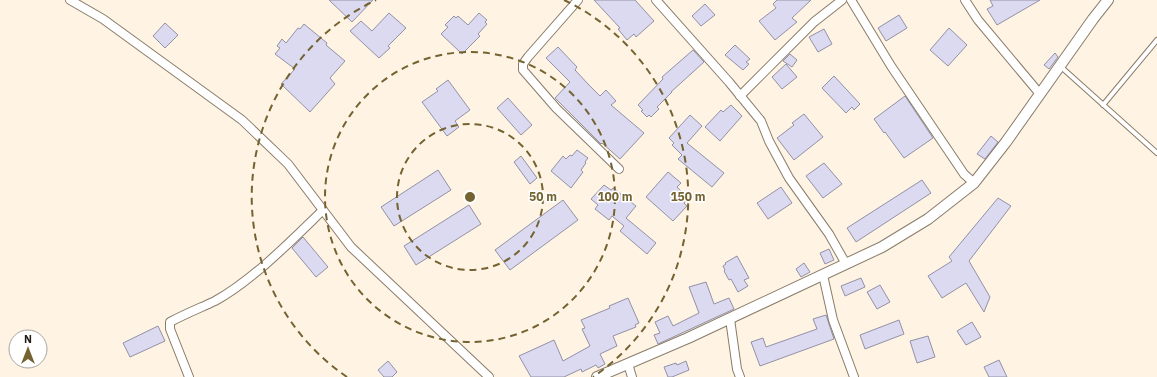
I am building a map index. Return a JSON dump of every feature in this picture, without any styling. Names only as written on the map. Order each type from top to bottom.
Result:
[{"type":"street","points":[[70,0],[103,19],[242,120],[288,164],[351,247],[489,377]]},
{"type":"street","points":[[578,0],[528,57],[523,64],[523,70],[556,108],[619,169]]},
{"type":"street","points":[[656,0],[761,121],[769,141],[789,178],[829,234],[846,264]]},
{"type":"street","points":[[740,96],[814,22],[842,0]]},
{"type":"street","points":[[851,0],[891,66],[964,174],[974,183]]},
{"type":"street","points":[[965,0],[978,20],[1040,94]]},
{"type":"street","points":[[597,377],[730,319],[882,247],[928,219],[974,183],[1006,142],[1108,0]]},
{"type":"street","points":[[189,377],[170,329],[170,322],[215,300],[238,286],[294,239],[323,210]]},
{"type":"street","points":[[823,275],[833,320],[854,377]]},
{"type":"street","points":[[730,319],[737,369],[740,377]]},
{"type":"street","points":[[628,364],[632,377]]},
{"type":"lane","points":[[1103,105],[1157,40]]},
{"type":"lane","points":[[1060,66],[1157,153]]},
{"type":"building","points":[[329,0],[373,0],[352,22]]},
{"type":"building","points":[[594,0],[635,0],[654,21],[636,37],[634,34],[627,40],[618,29],[620,28]]},
{"type":"building","points":[[777,0],[811,0],[792,18],[797,22],[775,40],[759,21],[776,8],[773,4]]},
{"type":"building","points":[[990,0],[1040,0],[997,25],[987,9],[993,6]]},
{"type":"building","points":[[705,4],[715,15],[701,26],[692,16]]},
{"type":"building","points":[[389,13],[406,28],[388,46],[390,48],[379,58],[350,31],[361,21],[372,31]]},
{"type":"building","points":[[479,13],[487,20],[485,22],[487,24],[478,34],[480,36],[462,54],[441,34],[448,27],[445,25],[454,16],[456,18],[458,16],[468,25]]},
{"type":"building","points":[[899,15],[907,28],[886,41],[878,28]]},
{"type":"building","points":[[165,23],[178,35],[165,48],[153,36]]},
{"type":"building","points":[[304,24],[327,43],[326,45],[345,61],[330,78],[335,84],[310,112],[281,84],[295,69],[275,54],[280,48],[277,46],[282,39],[286,43],[298,28],[300,29]]},
{"type":"building","points":[[949,28],[967,45],[948,66],[930,50]]},
{"type":"building","points":[[824,29],[832,44],[818,52],[809,37]]},
{"type":"building","points":[[735,45],[750,59],[746,62],[749,64],[743,70],[725,55]]},
{"type":"building","points":[[558,47],[577,67],[575,70],[600,96],[606,90],[616,101],[611,105],[644,133],[620,159],[602,143],[601,144],[555,98],[570,82],[546,58]]},
{"type":"building","points":[[693,50],[704,62],[671,92],[657,107],[659,109],[651,117],[649,115],[647,117],[638,105],[663,79],[662,77]]},
{"type":"building","points":[[1055,53],[1058,57],[1049,69],[1044,65]]},
{"type":"building","points":[[790,54],[797,60],[792,67],[783,61]]},
{"type":"building","points":[[786,64],[797,77],[782,89],[772,77]]},
{"type":"building","points":[[834,76],[860,104],[854,110],[852,107],[846,113],[822,88]]},
{"type":"building","points":[[448,80],[470,110],[455,121],[459,127],[447,136],[422,102],[438,91],[436,89]]},
{"type":"building","points":[[905,96],[933,138],[904,158],[874,119]]},
{"type":"building","points":[[508,98],[532,125],[521,135],[497,108]]},
{"type":"building","points":[[731,105],[742,116],[720,141],[705,127],[721,110],[723,112]]},
{"type":"building","points":[[804,114],[823,137],[794,160],[777,138],[794,125],[792,123]]},
{"type":"building","points":[[690,115],[702,126],[687,143],[724,173],[712,187],[678,159],[682,155],[672,145],[674,143],[669,138]]},
{"type":"building","points":[[991,136],[998,142],[985,159],[977,154]]},
{"type":"building","points":[[577,150],[588,158],[581,170],[583,172],[571,188],[551,171],[563,156],[566,159],[570,155],[572,156]]},
{"type":"building","points":[[521,156],[537,178],[530,184],[514,162]]},
{"type":"building","points":[[824,163],[842,184],[823,198],[806,176]]},
{"type":"building","points":[[438,170],[451,190],[394,226],[381,207]]},
{"type":"building","points":[[668,172],[681,183],[677,187],[688,198],[684,203],[687,206],[673,221],[646,197]]},
{"type":"building","points":[[922,180],[931,193],[856,242],[847,228]]},
{"type":"building","points":[[604,185],[611,190],[613,188],[636,206],[626,218],[656,243],[647,254],[620,231],[624,226],[612,216],[609,220],[595,209],[598,205],[591,199]]},
{"type":"building","points":[[781,187],[792,203],[768,219],[757,203]]},
{"type":"building","points":[[998,198],[1011,206],[969,261],[990,297],[984,312],[966,283],[942,298],[928,276],[952,261],[949,257]]},
{"type":"building","points":[[563,200],[578,220],[510,270],[495,250]]},
{"type":"building","points":[[469,205],[481,224],[416,265],[404,246]]},
{"type":"building","points":[[303,237],[328,267],[316,277],[292,248]]},
{"type":"building","points":[[829,249],[834,260],[825,264],[820,253]]},
{"type":"building","points":[[737,256],[749,278],[744,280],[748,286],[738,292],[731,279],[729,280],[723,266],[726,264],[725,263]]},
{"type":"building","points":[[804,263],[810,272],[801,277],[796,269]]},
{"type":"building","points":[[861,278],[865,287],[845,296],[841,286]]},
{"type":"building","points":[[706,282],[714,304],[729,298],[734,309],[658,344],[654,335],[660,333],[655,322],[668,316],[673,326],[699,313],[689,287]]},
{"type":"building","points":[[880,285],[890,302],[877,309],[867,292]]},
{"type":"building","points":[[628,298],[639,323],[635,325],[636,327],[613,336],[617,346],[600,354],[605,364],[598,368],[596,365],[582,372],[581,369],[564,377],[531,377],[519,356],[554,340],[563,361],[590,346],[582,329],[585,328],[581,320],[610,308],[609,306]]},
{"type":"building","points":[[826,315],[834,339],[760,366],[751,342],[763,338],[766,347],[817,329],[813,319]]},
{"type":"building","points":[[899,320],[904,334],[865,349],[860,335]]},
{"type":"building","points":[[972,322],[981,337],[966,345],[957,331]]},
{"type":"building","points":[[158,326],[165,341],[130,357],[123,343]]},
{"type":"building","points":[[928,336],[935,357],[917,363],[910,341]]},
{"type":"building","points":[[999,360],[1007,377],[989,377],[984,367]]},
{"type":"building","points":[[388,361],[397,372],[392,377],[384,377],[378,370]]},
{"type":"building","points":[[686,361],[689,370],[672,377],[668,377],[664,367],[676,363],[677,365]]}]
